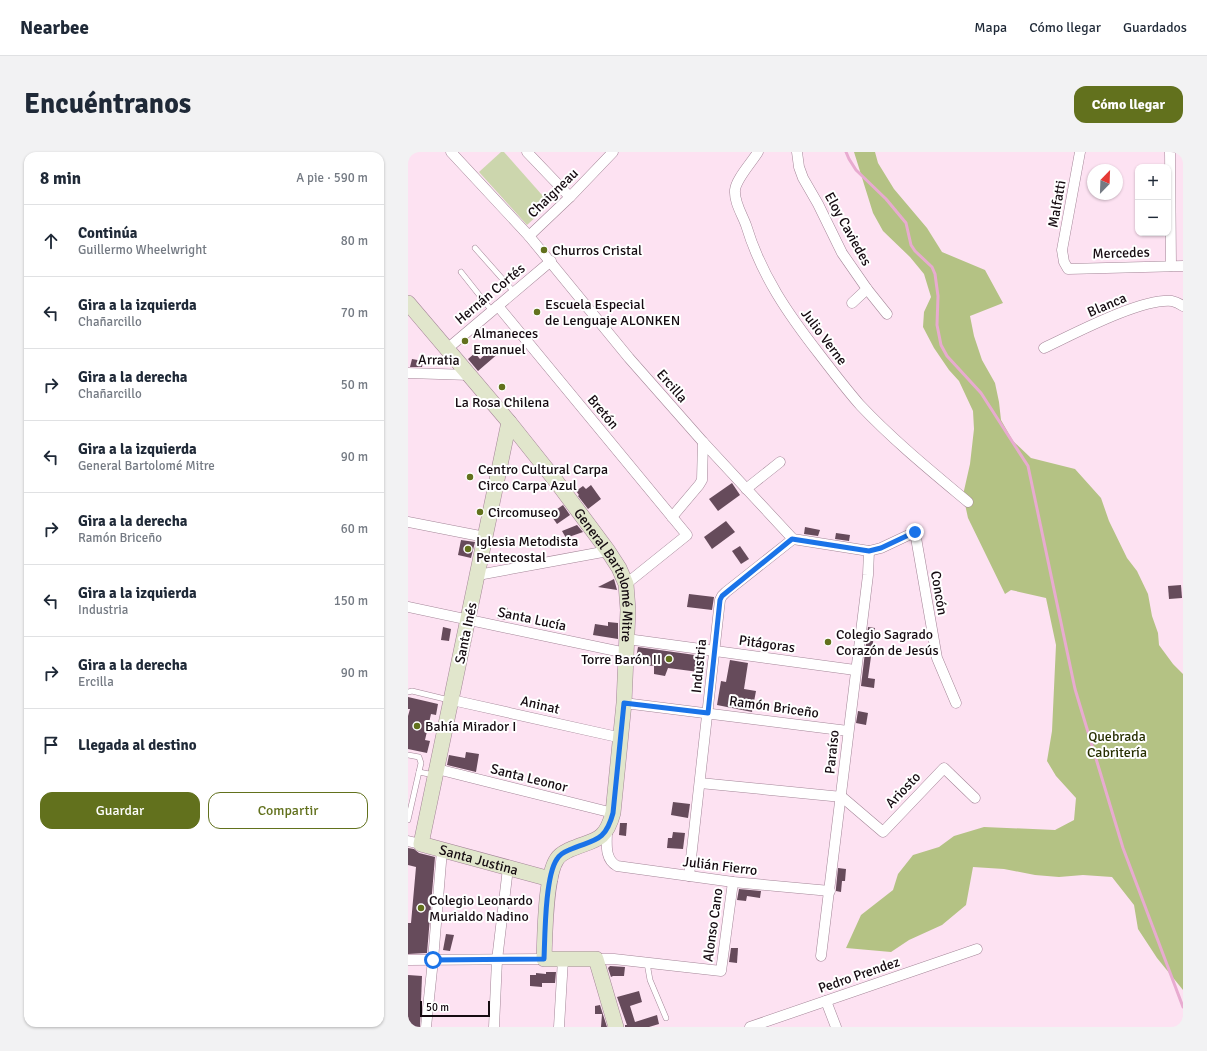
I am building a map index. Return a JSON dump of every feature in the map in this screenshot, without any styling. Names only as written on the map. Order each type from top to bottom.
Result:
[{"type":"street","name":"Ercilla","points":[[451,152],[529,236],[629,358],[703,442],[792,539]]},
{"type":"street","points":[[527,152],[570,196]]},
{"type":"street","name":"Chaigneau","points":[[529,236],[614,152]]},
{"type":"street","name":"Julio Verne","points":[[758,152],[736,184],[736,200],[751,242],[774,290],[797,326],[860,405],[912,454],[968,502]]},
{"type":"street","name":"Eloy Caviedes","points":[[797,152],[799,167],[804,182],[818,204],[842,253],[867,289],[887,314]]},
{"type":"street","name":"Malfatti","points":[[1064,262],[1062,250],[1080,152]]},
{"type":"street","points":[[1170,152],[1171,266]]},
{"type":"street","name":"Hernán Cortés","points":[[447,349],[551,261]]},
{"type":"street","name":"Mercedes","points":[[1064,262],[1068,269],[1183,266]]},
{"type":"street","points":[[852,303],[867,289]]},
{"type":"street","name":"Blanca","points":[[1044,348],[1132,308],[1171,301],[1183,306]]},
{"type":"street","name":"General Bartolomé Mitre","points":[[408,304],[470,375],[556,481],[608,551],[619,568],[626,584],[628,610],[622,738],[613,813],[608,830],[607,850],[609,860]]},
{"type":"street","name":"Bretón","points":[[495,309],[687,535],[626,584]]},
{"type":"street","name":"Arratia","points":[[408,373],[470,375]]},
{"type":"street","name":"Santa Inés","points":[[414,843],[437,772],[509,422]]},
{"type":"street","points":[[672,517],[702,480],[703,442]]},
{"type":"street","points":[[746,489],[780,462]]},
{"type":"street","points":[[408,522],[485,537]]},
{"type":"street","name":"Concón","points":[[869,551],[881,548],[915,532],[937,658],[956,703]]},
{"type":"street","points":[[792,539],[869,551]]},
{"type":"street","name":"Industria","points":[[689,876],[720,600],[722,596],[792,539]]},
{"type":"street","points":[[478,575],[608,551]]},
{"type":"street","name":"Paraíso","points":[[822,956],[842,797],[855,670],[868,575],[869,551]]},
{"type":"street","name":"Santa Lucía","points":[[408,607],[469,620],[627,646]]},
{"type":"street","name":"Pitágoras","points":[[627,646],[715,650],[855,670]]},
{"type":"street","name":"Aninat","points":[[452,700],[622,738]]},
{"type":"street","name":"Ramón Briceño","points":[[624,703],[848,731]]},
{"type":"street","name":"Ariosto","points":[[842,797],[882,832],[944,768],[975,798]]},
{"type":"street","name":"Santa Leonor","points":[[437,772],[613,813]]},
{"type":"street","points":[[700,783],[842,797]]},
{"type":"street","points":[[544,959],[550,879],[557,857],[564,852],[597,839],[608,830]]},
{"type":"street","name":"Santa Justina","points":[[414,843],[550,879]]},
{"type":"street","points":[[426,1027],[442,850]]},
{"type":"street","name":"Julián Fierro","points":[[609,860],[612,864],[617,866],[733,882],[830,891]]},
{"type":"street","points":[[494,1027],[497,960],[508,868]]},
{"type":"street","name":"Alonso Cano","points":[[647,963],[721,971],[733,882]]},
{"type":"street","name":"Pedro Prendez","points":[[750,1027],[977,949]]},
{"type":"street","points":[[559,1027],[563,959]]},
{"type":"street","points":[[596,959],[616,1027]]},
{"type":"street","points":[[408,960],[614,959],[647,963]]},
{"type":"street","points":[[826,1001],[836,1027]]},
{"type":"lane","points":[[475,248],[514,292]]},
{"type":"lane","points":[[461,272],[495,309]]},
{"type":"lane","points":[[408,692],[412,691],[452,700]]},
{"type":"lane","points":[[408,755],[419,757],[421,760],[420,772],[408,820]]},
{"type":"lane","points":[[420,772],[437,772]]},
{"type":"lane","points":[[647,963],[653,988],[666,1018]]},
{"type":"green space","points":[[501,152],[504,152],[550,204],[527,225],[479,172]]},
{"type":"green space","name":"Quebrada Cabritería","points":[[854,152],[875,152],[878,163],[894,189],[927,228],[942,252],[985,270],[1003,303],[970,316],[974,336],[982,360],[995,383],[1001,420],[1013,441],[1031,458],[1075,469],[1101,498],[1109,521],[1127,558],[1137,571],[1148,594],[1152,616],[1158,633],[1159,645],[1173,664],[1183,674],[1183,990],[1157,958],[1138,929],[1134,905],[1112,877],[1083,875],[1059,877],[1035,875],[1004,869],[973,867],[966,905],[942,925],[909,940],[891,952],[846,948],[861,915],[893,890],[898,874],[913,855],[939,847],[954,836],[984,827],[1055,830],[1074,820],[1076,798],[1056,776],[1047,761],[1052,731],[1056,645],[1046,598],[1011,590],[1005,594],[968,518],[963,495],[970,464],[974,429],[973,411],[959,381],[949,370],[934,348],[923,327],[924,312],[931,297],[924,274],[910,257],[883,231],[873,213]]},
{"type":"building","points":[[495,346],[500,352],[478,371],[468,359],[475,353],[480,359]]},
{"type":"building","points":[[412,359],[423,361],[422,367],[410,367]]},
{"type":"building","points":[[732,483],[740,495],[718,511],[709,499]]},
{"type":"building","points":[[591,485],[601,499],[588,509],[576,491],[583,486],[586,489]]},
{"type":"building","points":[[563,505],[570,515],[557,524],[550,514]]},
{"type":"building","points":[[726,521],[735,532],[712,549],[704,537]]},
{"type":"building","points":[[577,525],[583,532],[566,538],[562,531]]},
{"type":"building","points":[[805,527],[820,530],[818,536],[804,534]]},
{"type":"building","points":[[836,533],[850,535],[849,541],[835,539]]},
{"type":"building","name":"Iglesia Metodista Pentecostal","points":[[461,540],[475,542],[471,558],[458,555]]},
{"type":"building","points":[[740,546],[749,559],[741,564],[732,551]]},
{"type":"building","points":[[614,579],[617,590],[598,587]]},
{"type":"building","points":[[1181,585],[1182,598],[1169,599],[1168,586]]},
{"type":"building","points":[[689,594],[714,597],[712,610],[687,607]]},
{"type":"building","points":[[499,607],[508,608],[506,620],[497,618]]},
{"type":"building","points":[[608,622],[618,623],[618,639],[593,635],[595,624],[608,626]]},
{"type":"building","points":[[443,627],[451,629],[449,641],[441,640]]},
{"type":"building","points":[[868,627],[875,628],[868,678],[875,679],[874,688],[861,686]]},
{"type":"building","name":"Torre Barón II","points":[[638,647],[702,656],[699,672],[668,668],[665,676],[654,674],[654,666],[635,664]]},
{"type":"building","points":[[730,660],[748,663],[744,689],[756,691],[752,712],[717,705],[721,681],[726,682]]},
{"type":"building","name":"Bahía Mirador I","points":[[408,697],[438,704],[436,715],[431,714],[425,740],[430,741],[427,753],[408,749],[408,716],[410,709],[408,709]]},
{"type":"building","points":[[858,711],[868,713],[866,725],[856,723]]},
{"type":"building","points":[[466,752],[479,754],[476,772],[447,765],[449,755],[465,758]]},
{"type":"building","points":[[673,802],[690,804],[688,818],[671,815]]},
{"type":"building","points":[[620,823],[627,823],[626,836],[619,835]]},
{"type":"building","points":[[673,832],[685,833],[683,849],[667,848],[668,838],[672,838]]},
{"type":"building","name":"Colegio Leonardo Murialdo Nadino","points":[[408,848],[414,849],[419,853],[435,857],[427,953],[408,954],[408,923],[411,923],[416,867],[408,865]]},
{"type":"building","points":[[838,868],[846,869],[845,881],[842,881],[841,892],[836,891]]},
{"type":"building","points":[[739,889],[761,891],[760,898],[747,896],[746,901],[737,900]]},
{"type":"building","points":[[446,934],[454,935],[450,951],[443,950]]},
{"type":"building","points":[[731,948],[738,948],[737,963],[729,962]]},
{"type":"building","points":[[610,966],[625,967],[624,976],[611,977],[608,968]]},
{"type":"building","points":[[546,972],[556,972],[555,983],[542,983],[542,987],[530,986],[530,975],[536,975],[536,973],[546,974]]},
{"type":"building","points":[[408,975],[422,976],[420,1027],[408,1027]]},
{"type":"building","points":[[639,991],[642,1002],[630,1006],[635,1022],[657,1015],[659,1024],[649,1027],[625,1027],[625,1025],[627,1025],[617,997]]},
{"type":"building","points":[[600,1005],[607,1027],[601,1027],[602,1014],[595,1014],[595,1006]]},
{"type":"waterway","name":"Quebrada Cabritería","points":[[846,152],[856,170],[886,199],[906,223],[911,245],[915,251],[932,267],[935,274],[938,296],[937,325],[941,345],[947,356],[981,393],[1028,466],[1075,689],[1123,848],[1183,1007]]},
{"type":"place","name":"Churros Cristal","points":[[544,250]]},
{"type":"place","name":"Escuela Especial de Lenguaje ALONKEN","points":[[537,312]]},
{"type":"place","name":"Almaneces Emanuel","points":[[465,341]]},
{"type":"place","name":"La Rosa Chilena","points":[[502,387]]},
{"type":"place","name":"Centro Cultural Carpa Circo Carpa Azul","points":[[470,477]]},
{"type":"place","name":"Circomuseo","points":[[480,512]]},
{"type":"place","name":"Iglesia Metodista Pentecostal","points":[[468,549]]},
{"type":"place","name":"Colegio Sagrado Corazón de Jesús","points":[[828,642]]},
{"type":"place","name":"Torre Barón II","points":[[669,659]]},
{"type":"place","name":"Bahía Mirador I","points":[[417,726]]},
{"type":"place","name":"Colegio Leonardo Murialdo Nadino","points":[[421,908]]},
{"type":"route","points":[[433,960],[544,959],[550,879],[557,857],[572,848],[602,836],[608,830],[611,822],[622,738],[624,703],[708,713],[720,600],[722,596],[792,539],[869,551],[881,548],[915,532]]}]
